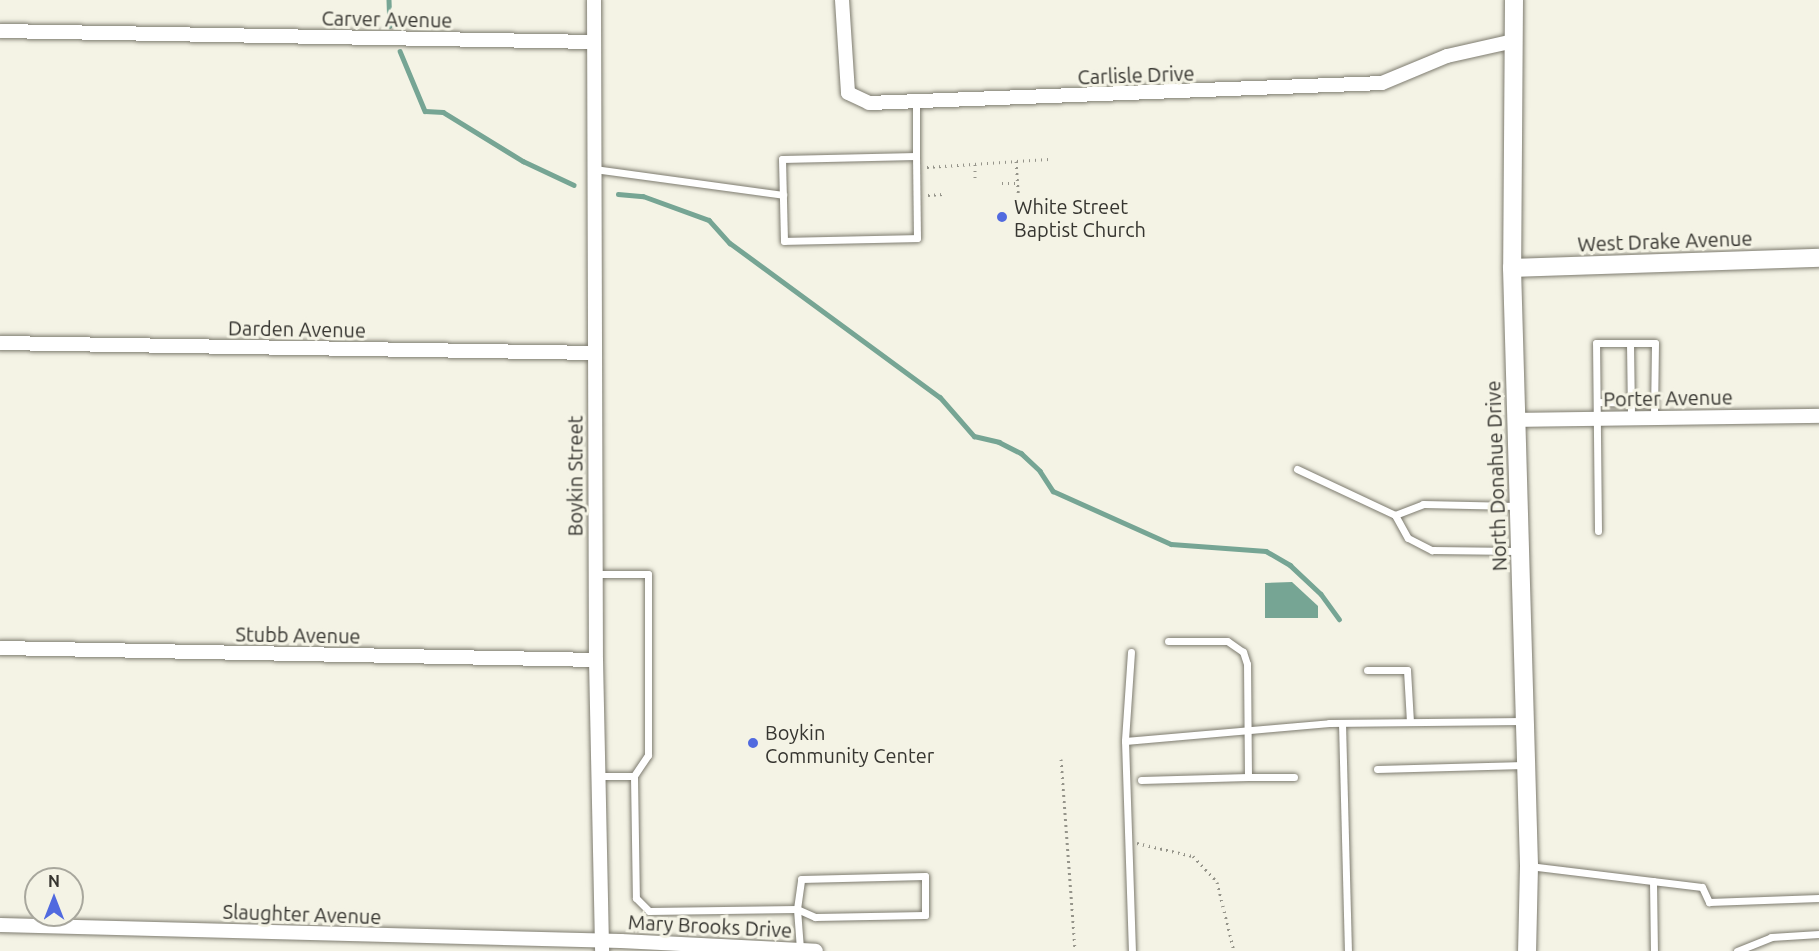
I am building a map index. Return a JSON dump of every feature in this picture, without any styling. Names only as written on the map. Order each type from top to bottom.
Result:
[{"type":"street","name":"Boykin Street","points":[[594,0],[595,574],[602,946]]},
{"type":"street","name":"Carlisle Drive","points":[[842,0],[848,93],[869,103],[1382,83],[1447,56],[1514,41]]},
{"type":"street","name":"North Donahue Drive","points":[[1514,0],[1512,268],[1527,765],[1529,866],[1527,951]]},
{"type":"street","name":"Carver Avenue","points":[[0,31],[594,42]]},
{"type":"street","name":"West Drake Avenue","points":[[1512,268],[1819,258]]},
{"type":"street","name":"Darden Avenue","points":[[0,343],[594,353]]},
{"type":"street","name":"Porter Avenue","points":[[1516,420],[1819,416]]},
{"type":"street","name":"Stubb Avenue","points":[[0,648],[596,660]]},
{"type":"street","name":"Slaughter Avenue","points":[[0,925],[602,946]]},
{"type":"street","name":"Mary Brooks Drive","points":[[602,946],[816,951]]},
{"type":"lane","points":[[916,102],[917,238],[784,241],[782,159],[916,156]]},
{"type":"lane","points":[[594,170],[783,195]]},
{"type":"lane","points":[[1598,531],[1596,343],[1655,342],[1654,418]]},
{"type":"lane","points":[[1630,343],[1631,418]]},
{"type":"lane","points":[[1597,402],[1654,403]]},
{"type":"lane","points":[[1297,469],[1395,515],[1408,538],[1432,550],[1521,551]]},
{"type":"lane","points":[[1395,515],[1423,504],[1519,506]]},
{"type":"lane","points":[[595,574],[648,574],[648,755],[634,776],[636,898],[648,911],[797,909],[815,917],[925,915],[925,876],[801,879],[797,909],[800,949]]},
{"type":"lane","points":[[1168,641],[1227,641],[1243,652],[1247,664],[1248,777]]},
{"type":"lane","points":[[1131,652],[1125,741],[1126,844],[1132,951]]},
{"type":"lane","points":[[1367,670],[1407,670],[1410,722]]},
{"type":"lane","points":[[1125,741],[1342,723],[1526,721]]},
{"type":"lane","points":[[1342,723],[1348,951]]},
{"type":"lane","points":[[1377,769],[1527,765]]},
{"type":"lane","points":[[598,776],[634,776]]},
{"type":"lane","points":[[1141,780],[1294,777]]},
{"type":"lane","points":[[1529,866],[1702,887],[1709,902],[1819,898]]},
{"type":"lane","points":[[1653,881],[1654,951]]},
{"type":"lane","points":[[1737,951],[1771,937],[1819,934]]},
{"type":"path","points":[[927,176],[927,167],[1049,159]]},
{"type":"path","points":[[1017,161],[1018,193]]},
{"type":"path","points":[[975,164],[975,180]]},
{"type":"path","points":[[1002,183],[1017,183]]},
{"type":"path","points":[[927,185],[928,204]]},
{"type":"path","points":[[928,195],[943,194]]},
{"type":"path","points":[[1061,759],[1075,951]]},
{"type":"path","points":[[1126,844],[1147,843],[1193,855],[1217,882],[1234,951]]},
{"type":"shaded area","points":[[1292,582],[1318,606],[1318,618],[1265,618],[1265,583]]},
{"type":"waterway","points":[[389,0],[390,26]]},
{"type":"waterway","points":[[400,51],[425,111],[443,112],[523,161],[574,185]]},
{"type":"waterway","points":[[618,194],[643,196],[709,220],[730,243],[940,397],[974,436],[999,442],[1021,453],[1040,471],[1053,491],[1171,544],[1266,551],[1290,565],[1321,594],[1339,619]]},
{"type":"place","name":"White Street Baptist Church","points":[[1002,217]]},
{"type":"place","name":"Boykin Community Center","points":[[753,743]]}]
